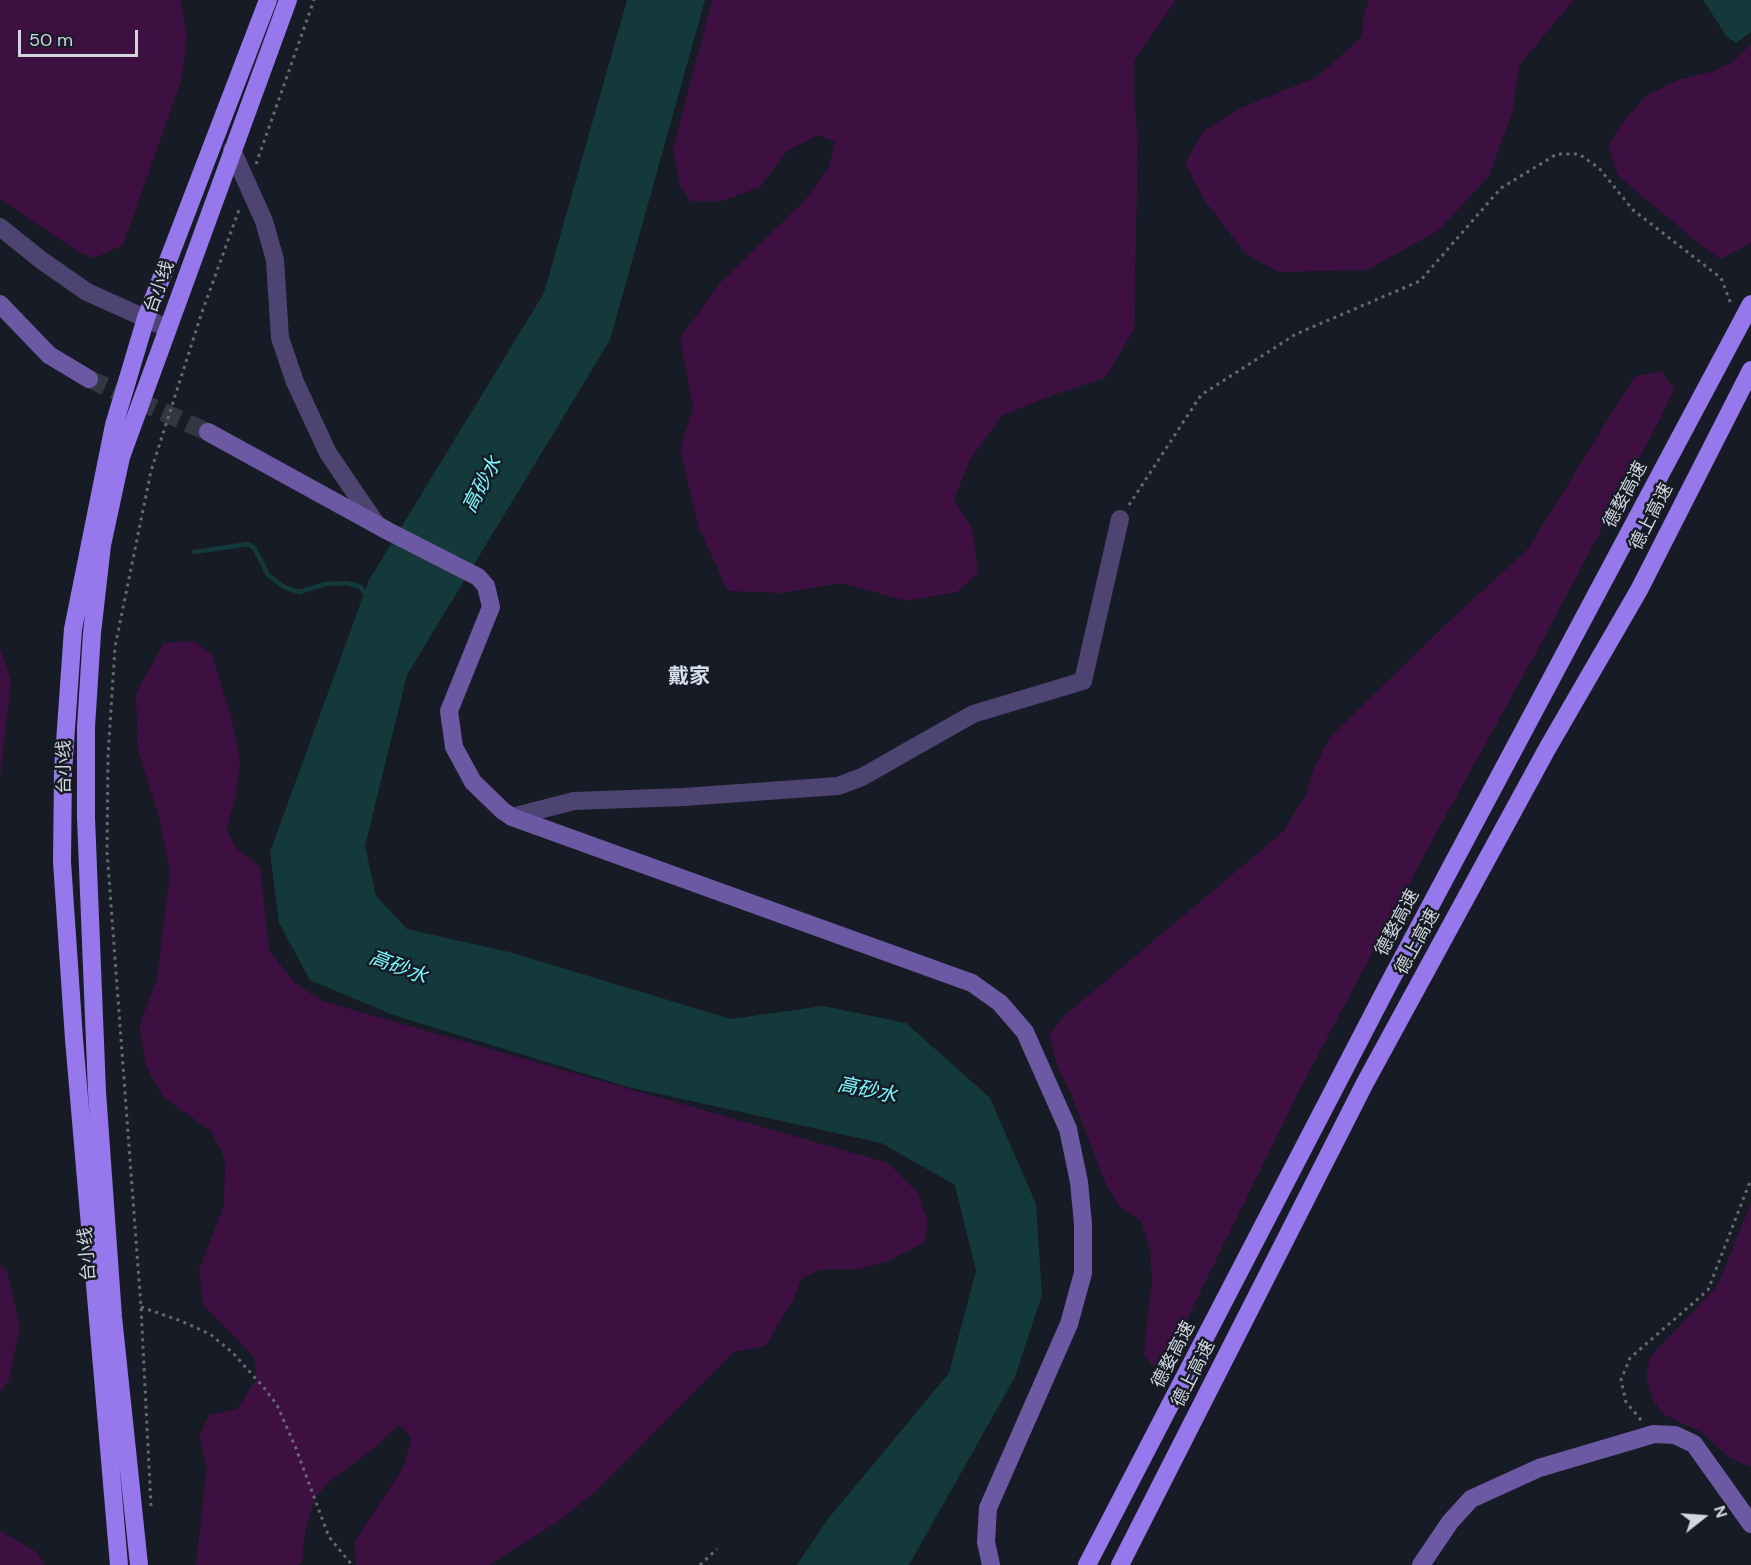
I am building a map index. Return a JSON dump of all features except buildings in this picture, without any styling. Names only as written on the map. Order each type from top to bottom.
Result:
[{"type":"highway","name":"台小线","points":[[119,1565],[74,1039],[62,862],[63,782],[73,629],[114,425],[146,318],[268,0]]},
{"type":"highway","name":"台小线","points":[[139,1565],[113,1317],[97,1092],[86,818],[86,726],[92,633],[102,545],[121,457],[288,0]]},
{"type":"highway","name":"德婺高速","points":[[1087,1565],[1386,989],[1751,304]]},
{"type":"highway","name":"德上高速","points":[[1120,1565],[1365,1083],[1547,749],[1639,590],[1751,370]]},
{"type":"street","points":[[232,150],[264,220],[275,260],[280,338],[295,382],[328,453],[383,528]]},
{"type":"street","points":[[0,226],[41,260],[87,292],[167,328]]},
{"type":"street","points":[[0,304],[49,355],[89,379]]},
{"type":"street","points":[[208,432],[478,577],[486,586],[491,607],[449,711],[454,747],[473,782],[512,817],[972,983],[1000,1003],[1025,1032],[1068,1129],[1079,1182],[1083,1224],[1083,1274],[1069,1324],[988,1508],[987,1542],[991,1565]]},
{"type":"street","points":[[512,817],[574,801],[684,797],[838,786],[862,777],[973,714],[1083,681],[1120,519]]},
{"type":"street","points":[[1421,1565],[1450,1522],[1471,1499],[1539,1468],[1654,1434],[1675,1435],[1694,1444],[1751,1524]]},
{"type":"path","points":[[151,1506],[141,1306],[107,851],[108,756],[115,647],[151,471],[201,315],[314,0]]},
{"type":"path","points":[[1120,519],[1201,395],[1296,334],[1420,281],[1501,188],[1557,154],[1579,154],[1599,168],[1633,210],[1721,278],[1731,304]]},
{"type":"path","points":[[1654,1434],[1626,1402],[1621,1380],[1630,1358],[1708,1290],[1751,1179]]},
{"type":"path","points":[[141,1306],[210,1334],[233,1353],[265,1389],[277,1406],[295,1446],[329,1537],[352,1565]]},
{"type":"path","points":[[700,1565],[717,1549]]},
{"type":"shaded area","points":[[0,0],[180,0],[187,33],[182,78],[123,245],[94,258],[77,251],[0,199]]},
{"type":"shaded area","points":[[712,0],[1176,0],[1134,61],[1138,141],[1134,330],[1105,378],[1053,395],[1001,416],[970,460],[954,499],[973,531],[978,573],[957,592],[906,601],[842,583],[781,593],[728,591],[699,528],[680,450],[693,407],[680,338],[720,283],[806,199],[829,166],[835,142],[819,135],[787,151],[760,187],[723,201],[691,201],[680,185],[673,149]]},
{"type":"shaded area","points":[[1369,0],[1574,0],[1520,64],[1512,113],[1489,176],[1439,230],[1367,270],[1278,272],[1245,253],[1205,201],[1185,163],[1204,131],[1243,107],[1317,77],[1362,37],[1364,13]]},
{"type":"shaded area","points":[[1751,44],[1751,243],[1721,259],[1618,176],[1608,146],[1622,123],[1646,96],[1678,80],[1714,71],[1733,62]]},
{"type":"shaded area","points":[[1661,371],[1674,389],[1659,421],[1299,1091],[1164,1366],[1152,1365],[1144,1353],[1152,1280],[1150,1248],[1141,1221],[1118,1205],[1105,1182],[1071,1094],[1058,1068],[1049,1036],[1064,1016],[1283,832],[1307,793],[1312,773],[1330,737],[1442,628],[1528,549],[1634,377]]},
{"type":"shaded area","points":[[194,641],[212,655],[231,717],[240,760],[235,801],[226,829],[237,849],[260,867],[269,950],[295,983],[322,1001],[888,1163],[917,1192],[928,1222],[924,1243],[888,1261],[859,1269],[821,1269],[802,1278],[792,1302],[765,1346],[734,1352],[595,1492],[556,1523],[489,1565],[356,1565],[355,1541],[403,1468],[412,1438],[399,1424],[377,1446],[331,1480],[316,1496],[306,1526],[302,1561],[298,1565],[196,1565],[207,1467],[199,1437],[209,1415],[237,1409],[257,1378],[254,1357],[203,1305],[199,1270],[224,1205],[225,1159],[211,1131],[163,1097],[146,1066],[139,1026],[157,979],[170,872],[159,817],[138,750],[136,693],[164,643]]},
{"type":"shaded area","points":[[0,648],[11,680],[0,780]]},
{"type":"shaded area","points":[[1751,1203],[1751,1467],[1728,1457],[1703,1433],[1663,1414],[1653,1400],[1646,1377],[1650,1357],[1718,1285]]},
{"type":"shaded area","points":[[0,1265],[7,1271],[20,1326],[9,1380],[0,1392]]},
{"type":"shaded area","points":[[0,1531],[35,1551],[45,1565],[0,1565]]},
{"type":"water","name":"高砂水","points":[[627,0],[705,0],[610,340],[407,675],[365,846],[376,896],[407,929],[509,952],[731,1019],[823,1006],[906,1023],[990,1098],[1036,1204],[1042,1295],[1015,1377],[909,1565],[797,1565],[828,1519],[949,1373],[976,1271],[955,1185],[881,1143],[628,1087],[393,1015],[310,980],[279,923],[270,852],[369,580],[544,293]]},
{"type":"water","points":[[1703,0],[1751,0],[1751,32],[1736,43],[1727,37]]},
{"type":"waterway","points":[[194,552],[249,544],[255,549],[268,575],[284,587],[299,592],[326,584],[346,583],[359,586],[367,595]]},
{"type":"tunnel","points":[[89,379],[208,432]]},
{"type":"district","name":"戴家","points":[[689,677]]}]
